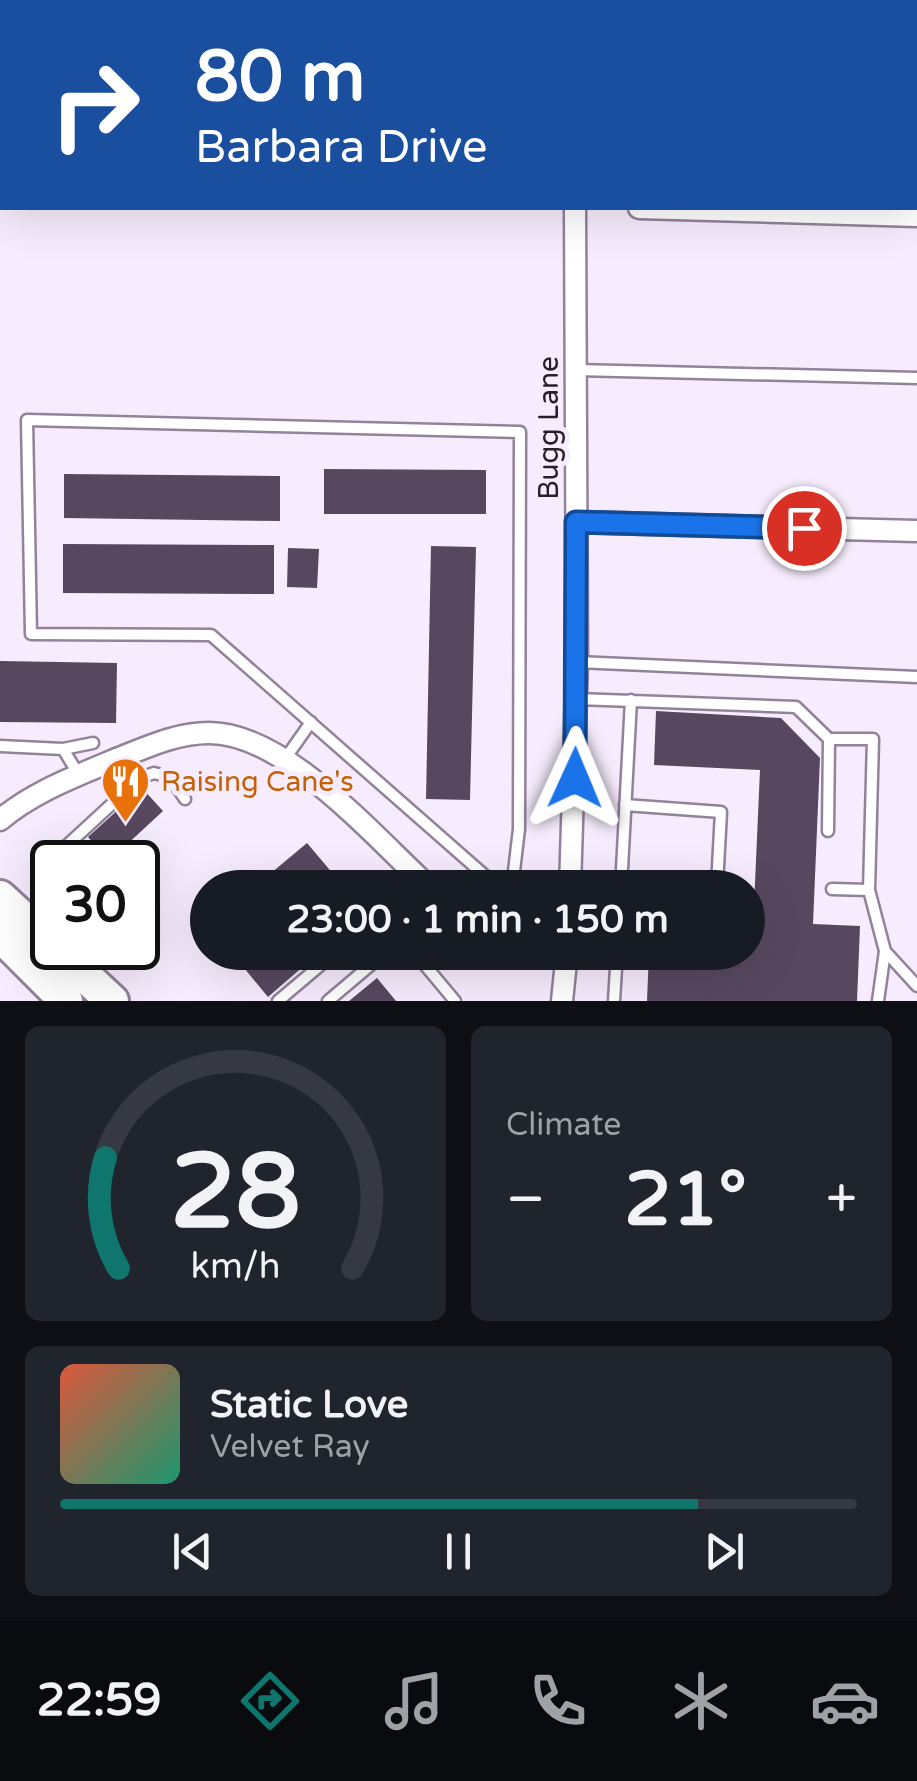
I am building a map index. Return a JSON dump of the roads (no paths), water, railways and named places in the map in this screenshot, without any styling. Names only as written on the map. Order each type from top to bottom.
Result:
[{"type":"main road","points":[[0,897],[30,924]]},
{"type":"main road","points":[[0,935],[66,1001]]},
{"type":"main road","points":[[79,970],[112,1001]]},
{"type":"street","name":"Bugg Lane","points":[[571,870],[577,698],[575,210]]},
{"type":"street","points":[[708,210],[917,216]]},
{"type":"street","points":[[576,522],[917,530]]},
{"type":"street","points":[[0,820],[44,791],[167,739],[208,733],[235,736],[285,759],[410,870]]},
{"type":"street","points":[[562,1001],[565,970]]},
{"type":"lane","points":[[576,370],[917,378]]},
{"type":"lane","points":[[478,870],[211,635],[31,634],[27,420],[520,432],[519,829],[514,870]]},
{"type":"lane","points":[[577,662],[917,677]]},
{"type":"lane","points":[[577,698],[796,707],[830,739],[873,739],[869,890],[884,950],[878,1001]]},
{"type":"lane","points":[[622,870],[631,700]]},
{"type":"lane","points":[[285,759],[311,722]]},
{"type":"lane","points":[[828,831],[830,739]]},
{"type":"lane","points":[[0,746],[63,748],[93,743]]},
{"type":"lane","points":[[63,748],[79,775]]},
{"type":"lane","points":[[74,840],[140,778],[154,773],[170,778],[184,799]]},
{"type":"lane","points":[[625,806],[721,812],[718,870]]},
{"type":"lane","points":[[832,889],[869,890]]},
{"type":"lane","points":[[884,950],[917,986]]},
{"type":"lane","points":[[278,1001],[315,970]]},
{"type":"lane","points":[[328,1001],[365,970]]},
{"type":"lane","points":[[433,970],[455,1001]]},
{"type":"lane","points":[[614,1001],[616,970]]},
{"type":"place","name":"Raising Cane's","points":[[126,824]]}]
